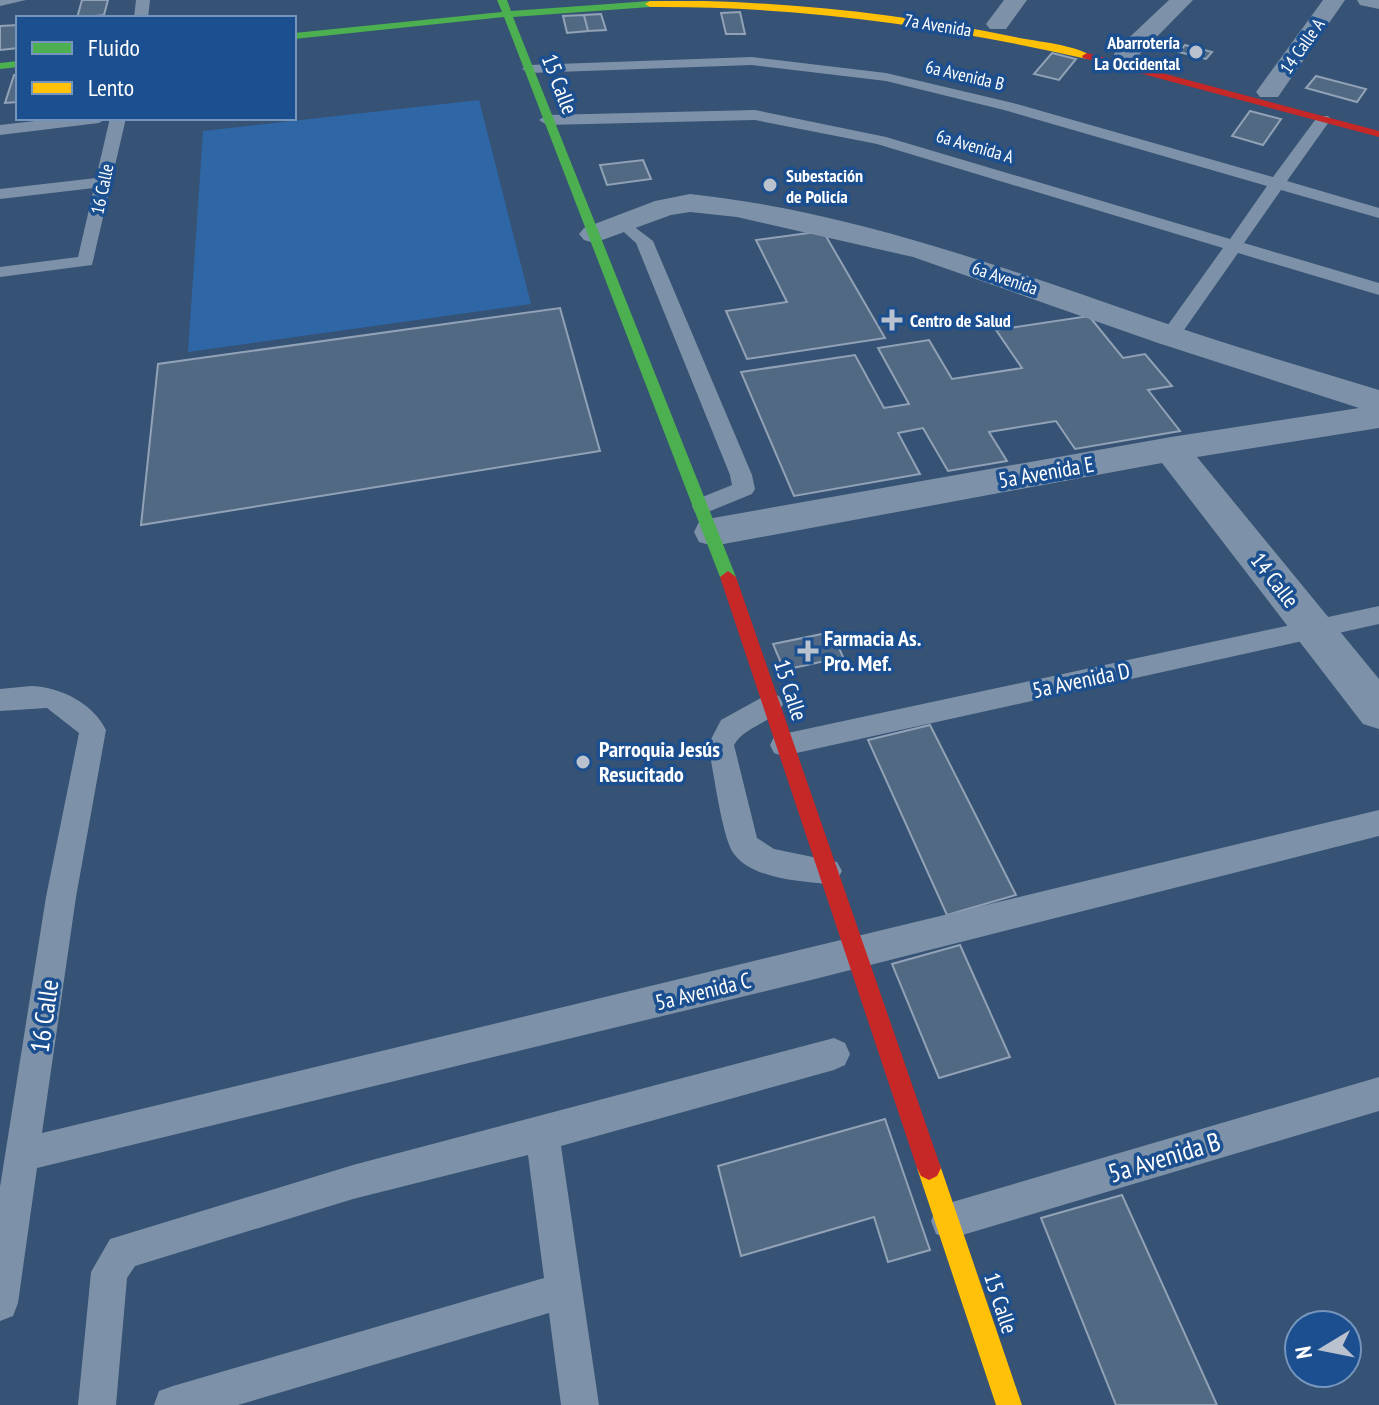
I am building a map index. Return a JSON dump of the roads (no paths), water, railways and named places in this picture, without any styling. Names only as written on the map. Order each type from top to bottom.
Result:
[{"type":"street","name":"7a Avenida","points":[[296,36],[549,0]]},
{"type":"street","name":"7a Avenida","points":[[842,0],[906,7],[998,24],[1126,54],[1379,121]]},
{"type":"street","points":[[998,24],[1016,0]]},
{"type":"street","points":[[1126,54],[1182,0]]},
{"type":"street","name":"14 Calle A","points":[[1269,92],[1334,0]]},
{"type":"street","points":[[1368,0],[1379,2]]},
{"type":"street","name":"7a Avenida","points":[[296,25],[505,6],[746,3],[836,10],[990,34],[1379,134]]},
{"type":"street","name":"15 Calle","points":[[505,6],[547,120],[609,229],[783,745],[949,1221],[1009,1405]]},
{"type":"street","name":"6a Avenida","points":[[609,229],[643,213],[690,203],[737,208],[922,250],[1170,336],[1379,402]]},
{"type":"street","name":"5a Avenida E","points":[[708,519],[1379,416]]},
{"type":"street","name":"14 Calle","points":[[1171,449],[1379,711]]},
{"type":"lane","points":[[0,2],[19,0]]},
{"type":"lane","name":"6a Avenida B","points":[[529,69],[752,61],[886,77],[1008,106],[1379,213]]},
{"type":"lane","name":"6a Avenida A","points":[[547,120],[755,115],[880,140],[1379,289]]},
{"type":"lane","points":[[1170,336],[1323,119]]},
{"type":"lane","points":[[0,130],[82,120]]},
{"type":"lane","name":"16 Calle","points":[[0,272],[86,261],[118,120]]},
{"type":"lane","points":[[0,194],[104,182]]},
{"type":"lane","points":[[609,229],[644,241],[741,475],[744,489],[708,519]]},
{"type":"lane","name":"5a Avenida D","points":[[783,745],[1379,615]]},
{"type":"lane","name":"16 Calle","points":[[0,700],[40,695],[65,702],[93,730],[61,897],[25,1154],[0,1303]]},
{"type":"lane","points":[[770,704],[730,728],[721,745],[744,845],[756,857],[770,862],[827,871]]},
{"type":"lane","name":"5a Avenida C","points":[[25,1154],[856,954],[1379,823]]},
{"type":"lane","points":[[97,1405],[109,1272],[123,1252],[353,1182],[834,1054]]},
{"type":"lane","name":"5a Avenida B","points":[[949,1221],[1379,1094]]},
{"type":"lane","points":[[542,1134],[580,1405]]},
{"type":"lane","points":[[173,1405],[564,1290]]},
{"type":"place","name":"Abarrotería La Occidental","points":[[1196,52]]},
{"type":"place","name":"Subestación de Policía","points":[[770,185]]},
{"type":"place","name":"Centro de Salud","points":[[892,320]]},
{"type":"place","name":"Farmacia As. Pro. Mef.","points":[[808,651]]},
{"type":"place","name":"Parroquia Jesús Resucitado","points":[[583,762]]}]
